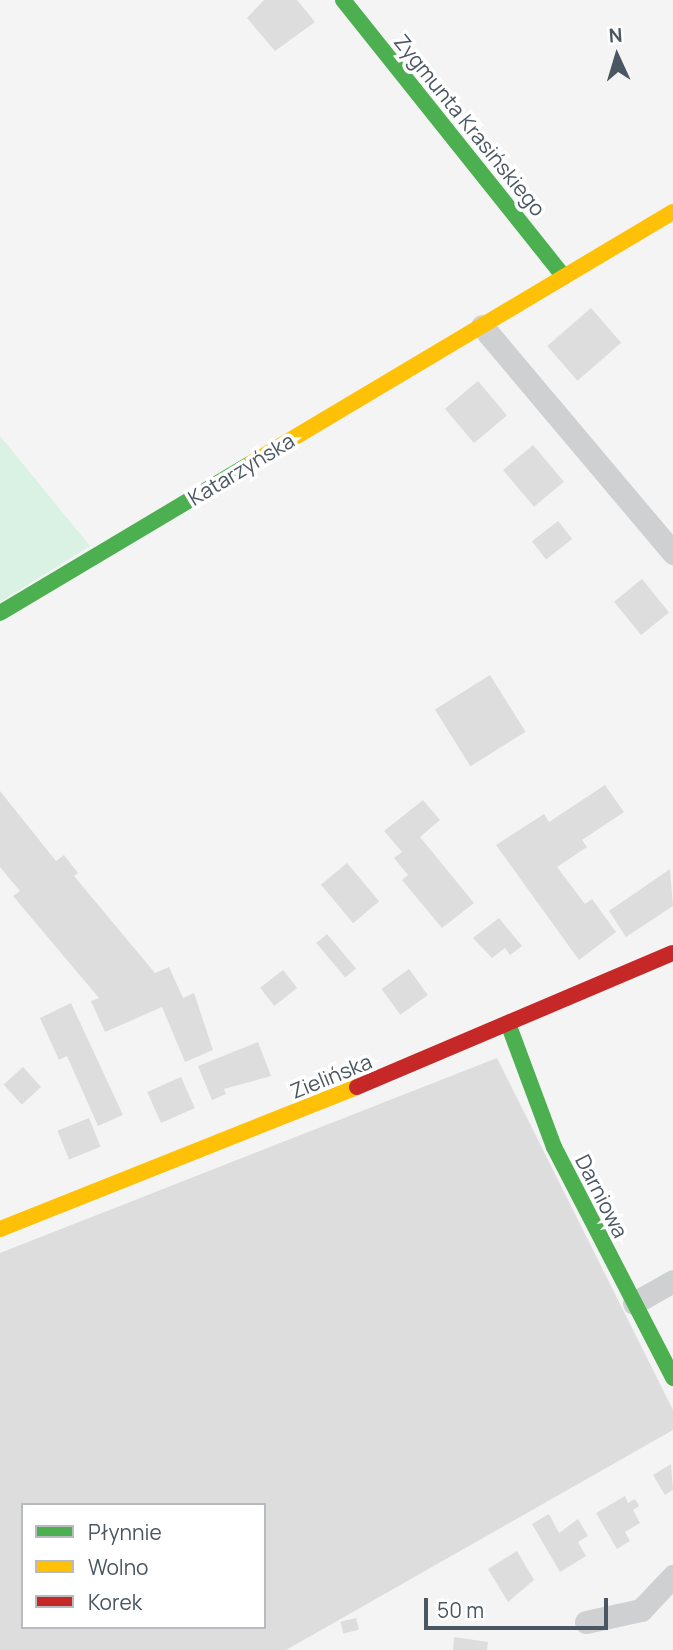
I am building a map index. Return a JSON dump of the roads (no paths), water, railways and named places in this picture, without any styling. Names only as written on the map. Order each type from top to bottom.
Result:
[{"type":"street","name":"Zygmunta Krasińskiego","points":[[343,0],[564,277]]},
{"type":"street","name":"Katarzyńska","points":[[0,614],[673,212]]},
{"type":"street","points":[[482,326],[673,553]]},
{"type":"street","name":"Zielińska","points":[[0,1228],[509,1026],[673,953]]},
{"type":"street","name":"Darniowa","points":[[509,1026],[554,1147],[673,1378]]},
{"type":"street","points":[[634,1303],[673,1282]]},
{"type":"street","points":[[586,1622],[640,1610],[673,1576]]}]
